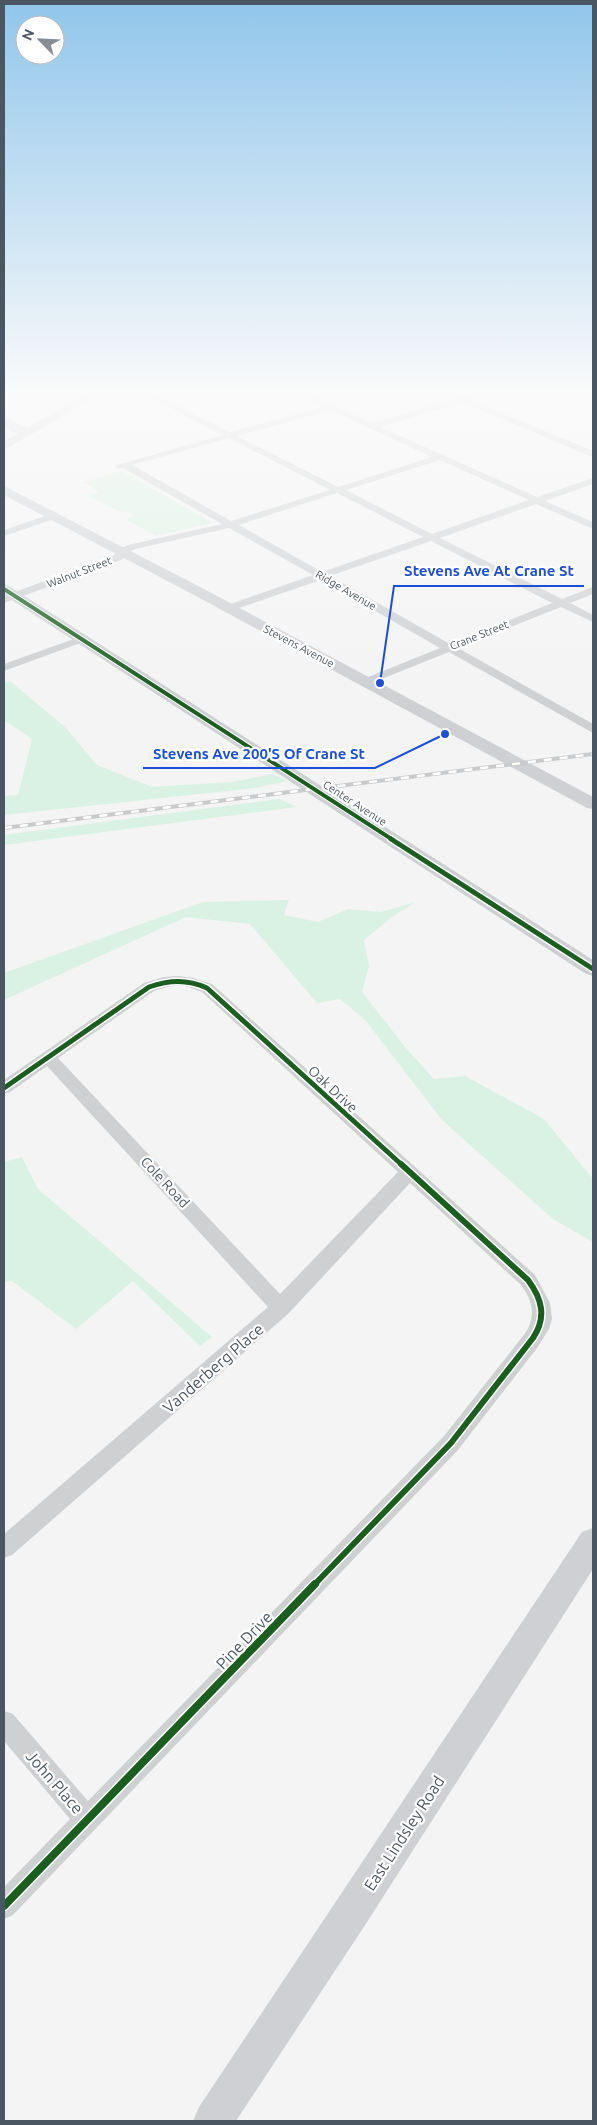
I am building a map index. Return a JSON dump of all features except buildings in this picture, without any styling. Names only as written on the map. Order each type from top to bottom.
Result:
[{"type":"main road","name":"Stevens Avenue","points":[[4,490],[229,608],[593,804]]},
{"type":"main road","name":"Center Avenue","points":[[7,595],[82,639],[593,969]]},
{"type":"main road","name":"East Lindsley Road","points":[[213,2121],[367,1890],[593,1542]]},
{"type":"street","name":"Ridge Avenue","points":[[167,490],[593,729]]},
{"type":"street","points":[[514,490],[593,526]]},
{"type":"street","points":[[229,608],[564,490]]},
{"type":"street","points":[[337,491],[593,619]]},
{"type":"street","name":"Walnut Street","points":[[7,595],[117,558],[132,547],[229,525],[337,491]]},
{"type":"street","points":[[4,534],[54,516]]},
{"type":"street","name":"Crane Street","points":[[365,682],[593,590]]},
{"type":"street","points":[[4,668],[82,639]]},
{"type":"street","name":"Oak Drive","points":[[4,1088],[149,987],[175,980],[200,984],[207,988],[408,1173],[514,1267],[532,1286],[539,1297],[542,1315],[538,1330],[496,1388]]},
{"type":"street","name":"Cole Road","points":[[48,1057],[281,1308]]},
{"type":"street","name":"Vanderberg Place","points":[[4,1548],[281,1308],[408,1173]]},
{"type":"street","name":"Pine Drive","points":[[4,1906],[427,1471],[496,1388]]},
{"type":"street","name":"John Place","points":[[4,1723],[87,1819]]},
{"type":"green space","points":[[96,490],[156,490],[213,523],[156,536],[126,520],[134,515],[127,511],[123,513],[89,496],[99,492]]},
{"type":"green space","points":[[10,681],[66,728],[97,765],[152,787],[232,782],[272,774],[287,781],[255,788],[4,815],[4,796],[18,795],[32,739],[4,720],[4,683]]},
{"type":"green space","points":[[279,799],[297,807],[4,845],[4,835]]},
{"type":"green space","points":[[289,900],[284,915],[318,922],[348,909],[381,912],[416,902],[393,916],[364,940],[369,966],[362,992],[406,1048],[434,1079],[465,1076],[544,1119],[593,1179],[593,1242],[553,1219],[442,1120],[366,1021],[340,999],[317,1003],[250,924],[186,917],[4,1000],[4,973],[203,902]]},
{"type":"green space","points":[[22,1157],[38,1189],[212,1337],[200,1346],[133,1281],[76,1329],[12,1281],[4,1282],[4,1162]]},
{"type":"railway","points":[[4,828],[593,754]]},
{"type":"cycle path","points":[[4,589],[593,969]]},
{"type":"cycle path","points":[[4,1088],[149,987],[171,981],[193,982],[207,988],[528,1280],[539,1298],[542,1308],[541,1324],[533,1338],[451,1443],[4,1906]]},
{"type":"place","name":"Stevens Ave At Crane St","points":[[380,683]]},
{"type":"place","name":"Stevens Ave 200'S Of Crane St","points":[[445,734]]}]
